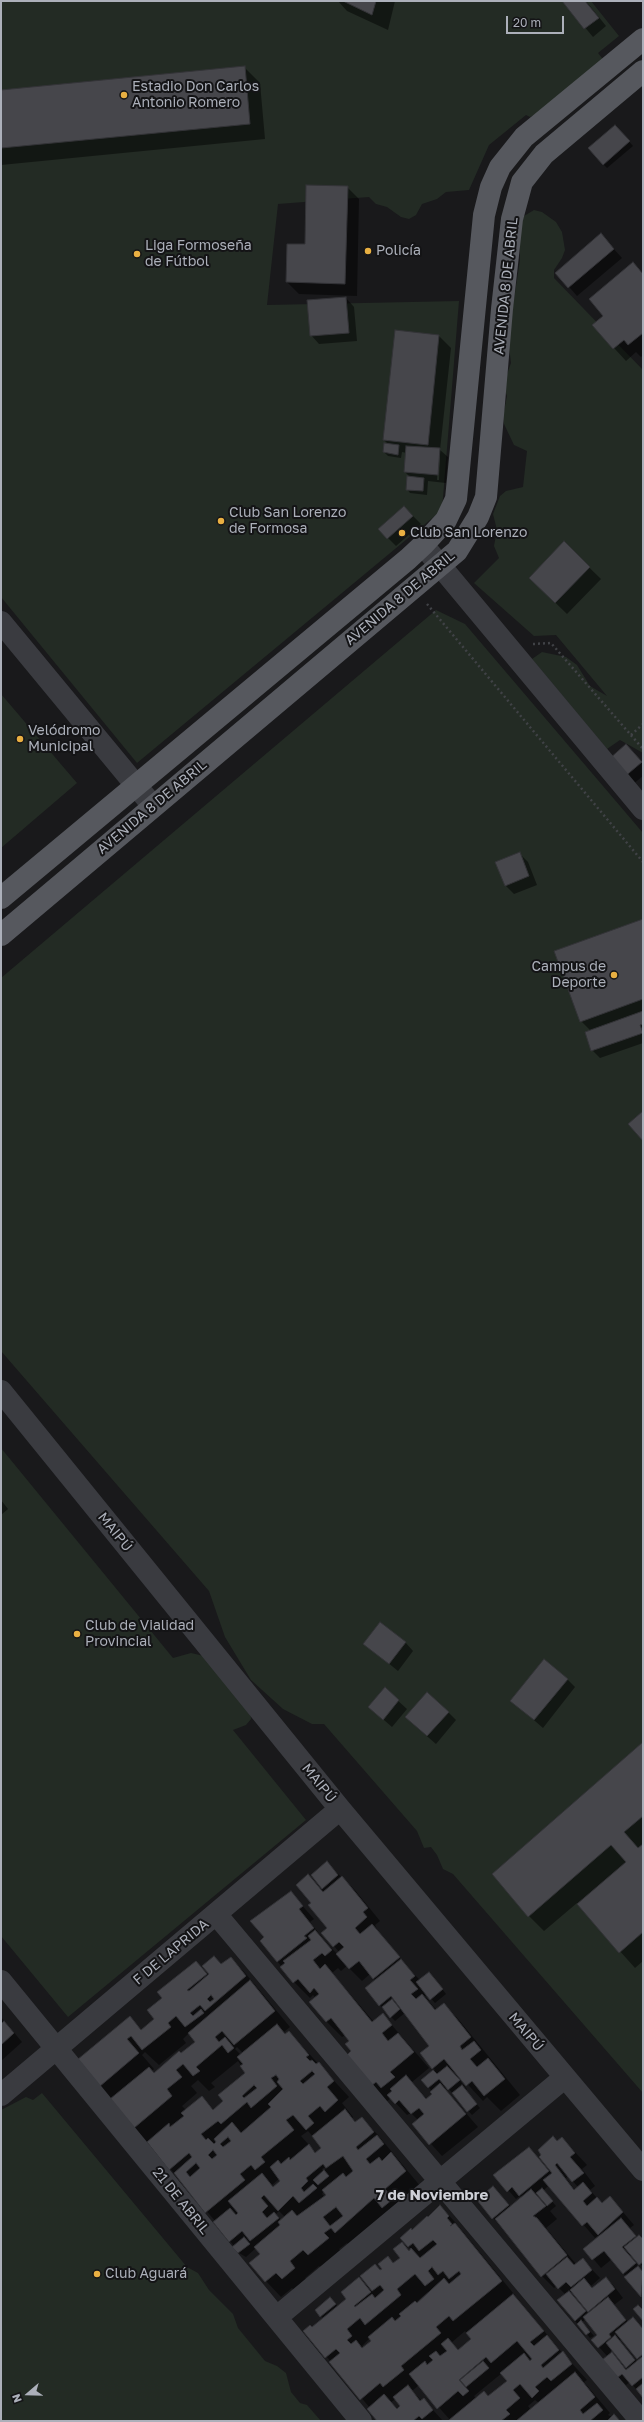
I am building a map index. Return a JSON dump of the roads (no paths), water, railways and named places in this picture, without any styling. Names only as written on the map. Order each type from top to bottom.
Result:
[{"type":"main road","name":"AVENIDA 8 DE ABRIL","points":[[1,898],[424,546],[446,520],[456,499],[484,215],[491,187],[500,167],[524,137],[643,39]]},
{"type":"main road","name":"AVENIDA 8 DE ABRIL","points":[[1,935],[457,551],[478,517],[486,497],[512,218],[522,182],[544,154],[643,71]]},
{"type":"main road","points":[[482,245],[509,247]]},
{"type":"street","points":[[424,546],[439,566],[643,808]]},
{"type":"street","points":[[1,622],[153,806]]},
{"type":"street","name":"MAIPÚ","points":[[1,1391],[340,1809],[564,2078],[643,2170]]},
{"type":"street","name":"F DE LAPRIDA","points":[[1,2095],[340,1809]]},
{"type":"street","points":[[216,1914],[439,2182],[641,2421]]},
{"type":"street","name":"21 DE ABRIL","points":[[1,1981],[361,2421]]},
{"type":"street","points":[[277,2317],[564,2078]]},
{"type":"place","name":"Estadio Don Carlos Antonio Romero","points":[[124,95]]},
{"type":"place","name":"Policía","points":[[368,251]]},
{"type":"place","name":"Liga Formoseña de Fútbol","points":[[137,254]]},
{"type":"place","name":"Club San Lorenzo de Formosa","points":[[221,521]]},
{"type":"place","name":"Club San Lorenzo","points":[[402,533]]},
{"type":"place","name":"Velódromo Municipal","points":[[20,739]]},
{"type":"place","name":"Campus de Deporte","points":[[614,975]]},
{"type":"place","name":"Club de Vialidad Provincial","points":[[77,1634]]},
{"type":"place","name":"Club Aguará","points":[[97,2274]]},
{"type":"district","name":"7 de Noviembre","points":[[432,2195]]}]
